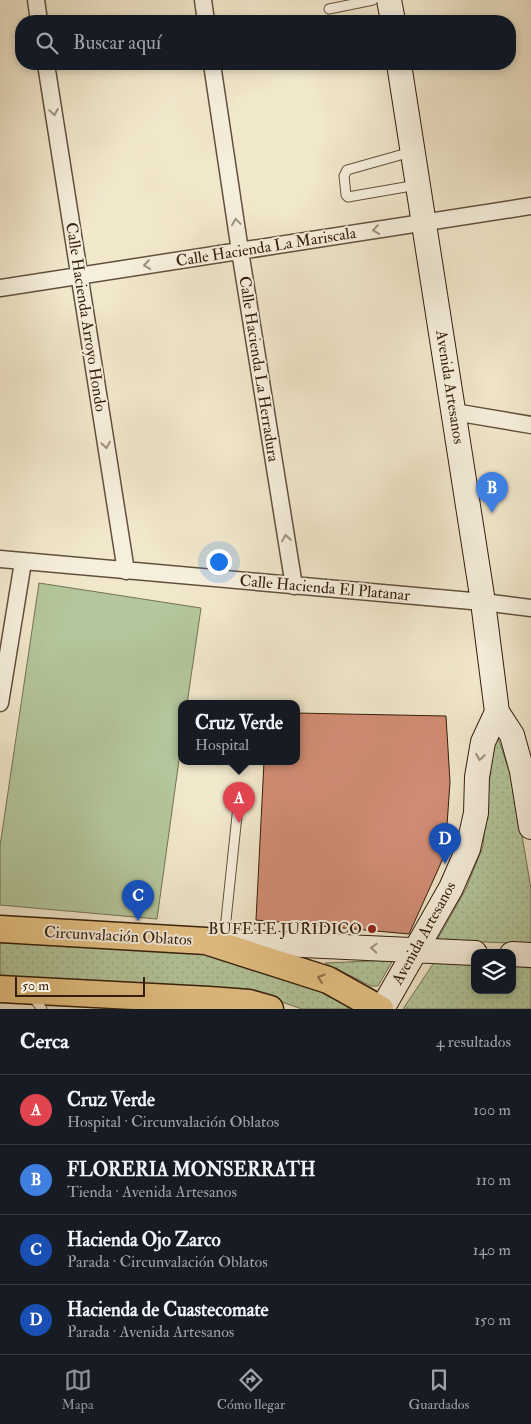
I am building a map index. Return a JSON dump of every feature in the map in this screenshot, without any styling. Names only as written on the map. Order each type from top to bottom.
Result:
[{"type":"main road","points":[[389,0],[392,15]]},
{"type":"main road","name":"Avenida Artesanos","points":[[401,70],[483,602],[497,712],[512,735],[527,772],[531,827]]},
{"type":"main road","name":"Avenida Artesanos","points":[[381,1009],[451,888],[468,849],[476,813],[477,777],[483,742],[497,712]]},
{"type":"main road","name":"Circunvalación Oblatos","points":[[0,929],[218,943],[471,953]]},
{"type":"main road","points":[[218,943],[328,980],[381,1009]]},
{"type":"main road","points":[[516,954],[531,955]]},
{"type":"main road","points":[[0,989],[35,1000],[209,1000],[249,1003],[270,1009]]},
{"type":"street","points":[[36,0],[38,15]]},
{"type":"street","points":[[203,0],[205,15]]},
{"type":"street","name":"Calle Hacienda Arroyo Hondo","points":[[47,70],[126,571]]},
{"type":"street","name":"Calle Hacienda La Herradura","points":[[213,70],[294,586]]},
{"type":"street","name":"Calle Hacienda La Mariscala","points":[[0,288],[531,206]]},
{"type":"street","points":[[454,412],[531,425]]},
{"type":"street","name":"Calle Hacienda El Platanar","points":[[0,560],[483,602],[531,608]]},
{"type":"street","points":[[0,703],[23,562]]},
{"type":"lane","points":[[329,9],[373,0]]},
{"type":"lane","points":[[413,151],[348,170],[344,176],[346,195],[348,197],[419,185]]},
{"type":"lane","points":[[218,943],[238,806]]},
{"type":"green space","points":[[39,583],[201,608],[188,700],[178,700],[178,765],[157,919],[0,905],[0,846]]},
{"type":"green space","points":[[494,726],[513,782],[531,889],[531,944],[437,940],[466,889],[483,846],[490,775],[489,742]]},
{"type":"green space","points":[[0,936],[245,957],[364,1009],[302,1009],[259,994],[201,987],[0,976]]},
{"type":"green space","points":[[393,960],[378,986],[371,986],[325,963]]},
{"type":"green space","points":[[435,961],[471,964],[471,994],[516,994],[516,966],[531,968],[531,1009],[403,1009]]},
{"type":"building","points":[[300,713],[446,716],[450,782],[445,854],[409,934],[256,920],[264,765],[300,765]]},
{"type":"place","name":"FLORERIA MONSERRATH","points":[[492,513]]},
{"type":"place","name":"Cruz Verde","points":[[239,823]]},
{"type":"place","name":"Hacienda de Cuastecomate","points":[[445,864]]},
{"type":"place","name":"Hacienda Ojo Zarco","points":[[138,921]]},
{"type":"place","name":"BUFETE JURIDICO","points":[[372,929]]}]
